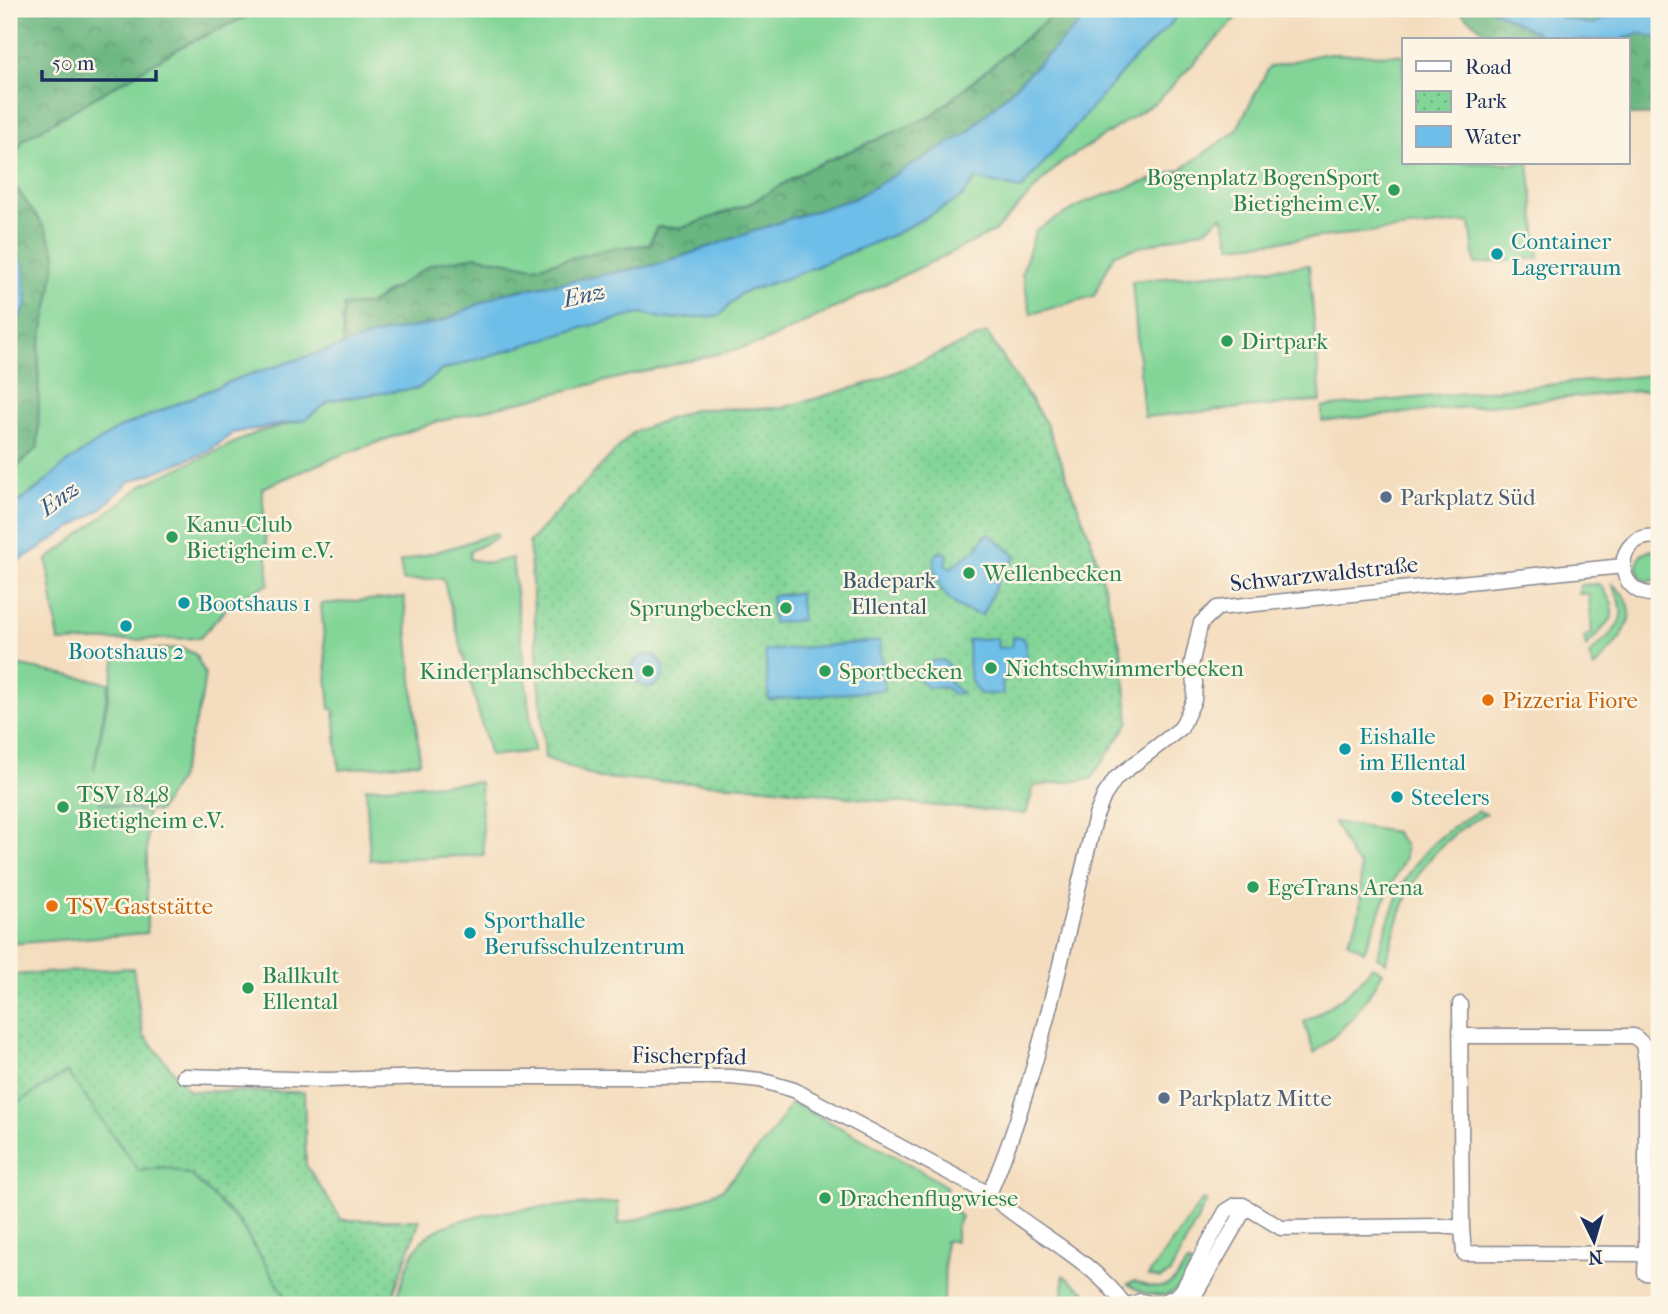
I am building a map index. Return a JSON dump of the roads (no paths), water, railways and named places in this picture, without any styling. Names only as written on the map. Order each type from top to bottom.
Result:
[{"type":"street","points":[[1659,537],[1636,540],[1626,551],[1623,566],[1624,574],[1634,588],[1649,595],[1659,594]]},
{"type":"street","name":"Schwarzwaldstraße","points":[[989,1194],[1006,1152],[1045,1029],[1096,816],[1104,796],[1116,778],[1181,728],[1194,700],[1191,666],[1201,623],[1217,608],[1623,566]]},
{"type":"street","points":[[1460,1004],[1464,1253],[1646,1254]]},
{"type":"street","points":[[1462,1037],[1633,1036],[1643,1044],[1653,1062],[1645,1273],[1659,1274]]},
{"type":"street","name":"Fischerpfad","points":[[184,1076],[326,1080],[432,1077],[731,1077],[760,1080],[794,1090],[989,1194],[1004,1208],[1088,1266],[1127,1305]]},
{"type":"street","points":[[1127,1305],[1141,1301],[1156,1305],[1178,1295],[1226,1211],[1236,1205],[1246,1207],[1281,1228],[1462,1228]]},
{"type":"street","points":[[1189,1305],[1246,1207]]},
{"type":"water","name":"Enz","points":[[1095,9],[1181,9],[1169,26],[1132,61],[1021,189],[976,179],[961,198],[895,234],[793,276],[741,293],[719,316],[665,319],[643,313],[585,327],[442,370],[419,388],[331,400],[304,420],[233,433],[209,451],[129,482],[101,509],[9,567],[9,509],[65,464],[117,429],[239,378],[385,332],[438,323],[501,294],[660,264],[853,199],[967,133]]},
{"type":"water","points":[[1491,9],[1547,9],[1562,18],[1592,24],[1627,9],[1659,11],[1659,38],[1638,33],[1625,38],[1546,38]]},
{"type":"water","points":[[9,234],[10,241],[24,265],[27,305],[9,337]]},
{"type":"water","name":"Wellenbecken","points":[[988,533],[1016,556],[1001,575],[982,615],[961,608],[946,596],[937,579],[934,557],[939,552],[946,553],[948,556],[945,565],[950,568],[974,551]]},
{"type":"water","name":"Sprungbecken","points":[[799,593],[802,620],[773,623],[771,596]]},
{"type":"water","name":"Nichtschwimmerbecken","points":[[1013,637],[1021,637],[1026,642],[1026,655],[1002,682],[1003,694],[980,694],[970,676],[968,640],[997,638],[998,648],[1010,647]]},
{"type":"water","name":"Sportbecken","points":[[880,641],[884,690],[769,700],[765,651]]},
{"type":"water","name":"Kinderplanschbecken","points":[[648,655],[660,659],[664,671],[660,683],[648,687],[636,683],[632,671],[636,659]]},
{"type":"water","points":[[943,660],[954,674],[949,682],[962,693],[953,694],[945,687],[929,688],[913,675],[920,668],[924,671],[932,661]]},
{"type":"place","name":"Bogenplatz BogenSport Bietigheim e.V.","points":[[1394,190]]},
{"type":"place","name":"Container Lagerraum","points":[[1497,254]]},
{"type":"place","name":"Dirtpark","points":[[1227,341]]},
{"type":"place","name":"Parkplatz Süd","points":[[1386,497]]},
{"type":"place","name":"Kanu-Club Bietigheim e.V.","points":[[172,537]]},
{"type":"place","name":"Wellenbecken","points":[[969,573]]},
{"type":"place","name":"Bootshaus 1","points":[[184,603]]},
{"type":"place","name":"Sprungbecken","points":[[786,608]]},
{"type":"place","name":"Bootshaus 2","points":[[126,626]]},
{"type":"place","name":"Nichtschwimmerbecken","points":[[991,668]]},
{"type":"place","name":"Kinderplanschbecken","points":[[648,671]]},
{"type":"place","name":"Sportbecken","points":[[825,671]]},
{"type":"place","name":"Pizzeria Fiore","points":[[1488,700]]},
{"type":"place","name":"Eishalle im Ellental","points":[[1345,749]]},
{"type":"place","name":"Steelers","points":[[1397,797]]},
{"type":"place","name":"TSV 1848 Bietigheim e.V.","points":[[63,807]]},
{"type":"place","name":"EgeTrans Arena","points":[[1253,887]]},
{"type":"place","name":"TSV-Gaststätte","points":[[52,906]]},
{"type":"place","name":"Sporthalle Berufsschulzentrum","points":[[470,933]]},
{"type":"place","name":"Ballkult Ellental","points":[[248,988]]},
{"type":"place","name":"Parkplatz Mitte","points":[[1164,1098]]},
{"type":"place","name":"Drachenflugwiese","points":[[825,1198]]},
{"type":"park label","name":"Badepark Ellental","points":[[889,593]]}]
